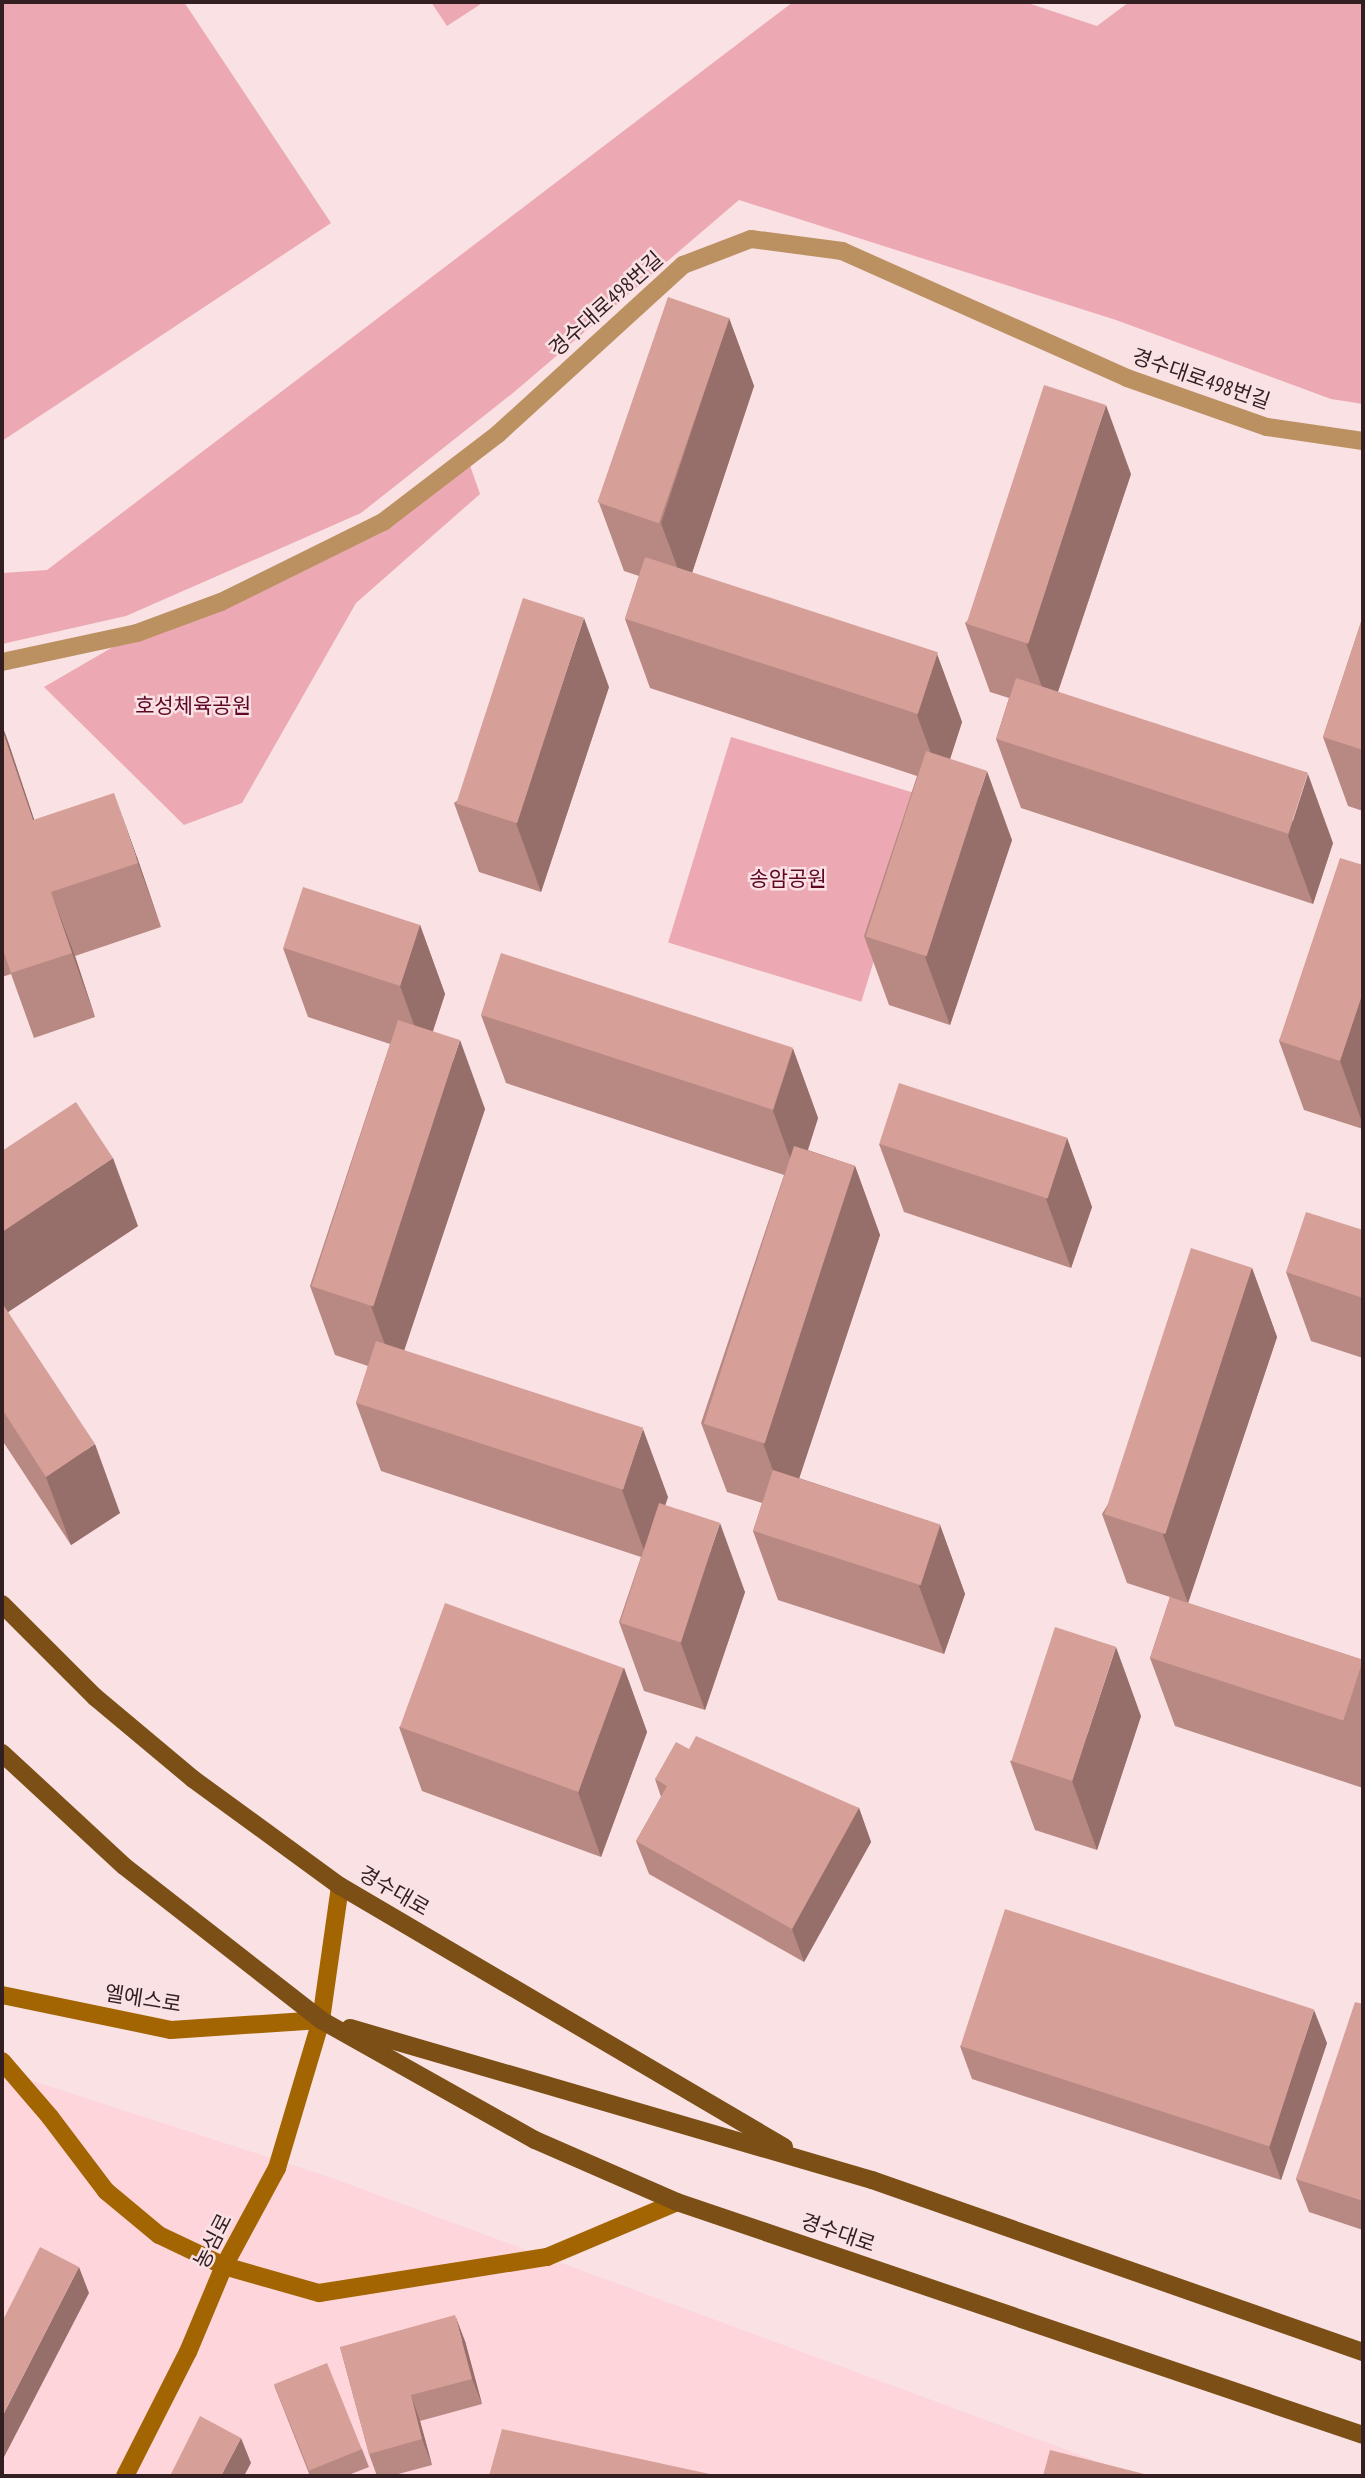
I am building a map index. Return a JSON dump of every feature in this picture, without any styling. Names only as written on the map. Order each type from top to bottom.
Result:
[{"type":"main road","name":"경수대로","points":[[2,1604],[95,1698],[193,1779],[340,1886],[805,2159]]},
{"type":"main road","name":"경수대로","points":[[2,1753],[124,1866],[321,2020],[535,2140],[677,2202],[1363,2435]]},
{"type":"main road","name":"경수대로","points":[[321,2020],[805,2159],[1363,2352]]},
{"type":"street","name":"경수대로498번길","points":[[2,662],[137,633],[221,602],[383,522],[498,434],[683,265],[751,239],[842,251],[1127,378],[1267,427],[1363,441]]},
{"type":"street","name":"농심로","points":[[125,2476],[188,2352],[224,2266],[277,2168],[321,2020],[340,1886]]},
{"type":"street","name":"엘에스로","points":[[2,1995],[171,2031],[321,2020]]},
{"type":"street","points":[[2,2061],[50,2117],[106,2191],[159,2235],[224,2266],[319,2293],[547,2257],[677,2202]]},
{"type":"shaded area","points":[[2,2071],[332,2178],[1137,2476],[2,2476]]},
{"type":"green space","points":[[2,2],[184,2],[331,223],[2,441]]},
{"type":"green space","points":[[431,2],[484,2],[447,26]]},
{"type":"green space","points":[[793,2],[1025,2],[1097,26],[1129,2],[1363,2],[1363,404],[1331,399],[1116,320],[739,200],[513,393],[361,513],[126,616],[2,644],[2,573],[47,570]]},
{"type":"green space","name":"호성체육공원","points":[[467,457],[480,494],[356,603],[242,803],[184,825],[44,687],[137,633],[383,522]]},
{"type":"green space","name":"송암공원","points":[[731,737],[924,796],[861,1002],[668,943]]},
{"type":"building","points":[[668,297],[729,318],[659,523],[597,502]]},
{"type":"building","points":[[1044,385],[1106,405],[1028,644],[966,624]]},
{"type":"building","points":[[645,557],[938,652],[918,714],[625,619]]},
{"type":"building","points":[[523,598],[584,618],[517,823],[456,803]]},
{"type":"building","points":[[1363,616],[1363,750],[1323,737]]},
{"type":"building","points":[[1016,678],[1308,773],[1288,834],[996,739]]},
{"type":"building","points":[[2,729],[33,820],[114,793],[138,863],[51,892],[72,953],[11,973],[2,947]]},
{"type":"building","points":[[926,751],[987,771],[927,956],[866,936]]},
{"type":"building","points":[[1340,858],[1363,865],[1363,992],[1340,1061],[1279,1041]]},
{"type":"building","points":[[303,887],[420,925],[400,986],[283,948]]},
{"type":"building","points":[[501,953],[793,1048],[773,1110],[481,1015]]},
{"type":"building","points":[[398,1020],[460,1040],[373,1306],[311,1286]]},
{"type":"building","points":[[899,1083],[1067,1138],[1048,1199],[879,1144]]},
{"type":"building","points":[[76,1102],[113,1158],[2,1232],[2,1151]]},
{"type":"building","points":[[794,1146],[855,1166],[765,1443],[704,1424]]},
{"type":"building","points":[[1306,1212],[1363,1230],[1363,1298],[1286,1272]]},
{"type":"building","points":[[1191,1248],[1252,1268],[1165,1534],[1104,1514]]},
{"type":"building","points":[[2,1303],[95,1444],[46,1477],[2,1409]]},
{"type":"building","points":[[376,1341],[643,1428],[623,1490],[356,1403]]},
{"type":"building","points":[[773,1470],[940,1524],[921,1585],[753,1531]]},
{"type":"building","points":[[659,1503],[720,1523],[681,1643],[620,1623]]},
{"type":"building","points":[[1170,1597],[1363,1660],[1343,1721],[1150,1658]]},
{"type":"building","points":[[445,1603],[624,1668],[578,1792],[400,1727]]},
{"type":"building","points":[[1055,1627],[1116,1647],[1072,1781],[1011,1761]]},
{"type":"building","points":[[696,1736],[859,1808],[792,1929],[636,1841],[667,1786],[655,1779],[676,1742],[689,1749]]},
{"type":"building","points":[[1005,1909],[1314,2009],[1270,2146],[961,2046]]},
{"type":"building","points":[[1355,2002],[1363,2004],[1363,2201],[1296,2179]]},
{"type":"building","points":[[40,2247],[79,2267],[2,2417],[2,2322]]},
{"type":"building","points":[[455,2315],[472,2379],[411,2395],[422,2439],[369,2454],[340,2347]]},
{"type":"building","points":[[327,2363],[362,2449],[309,2471],[274,2384]]},
{"type":"building","points":[[200,2416],[241,2438],[221,2476],[170,2476]]},
{"type":"building","points":[[502,2429],[719,2476],[489,2476]]},
{"type":"building","points":[[1050,2450],[1152,2476],[1043,2476]]}]
